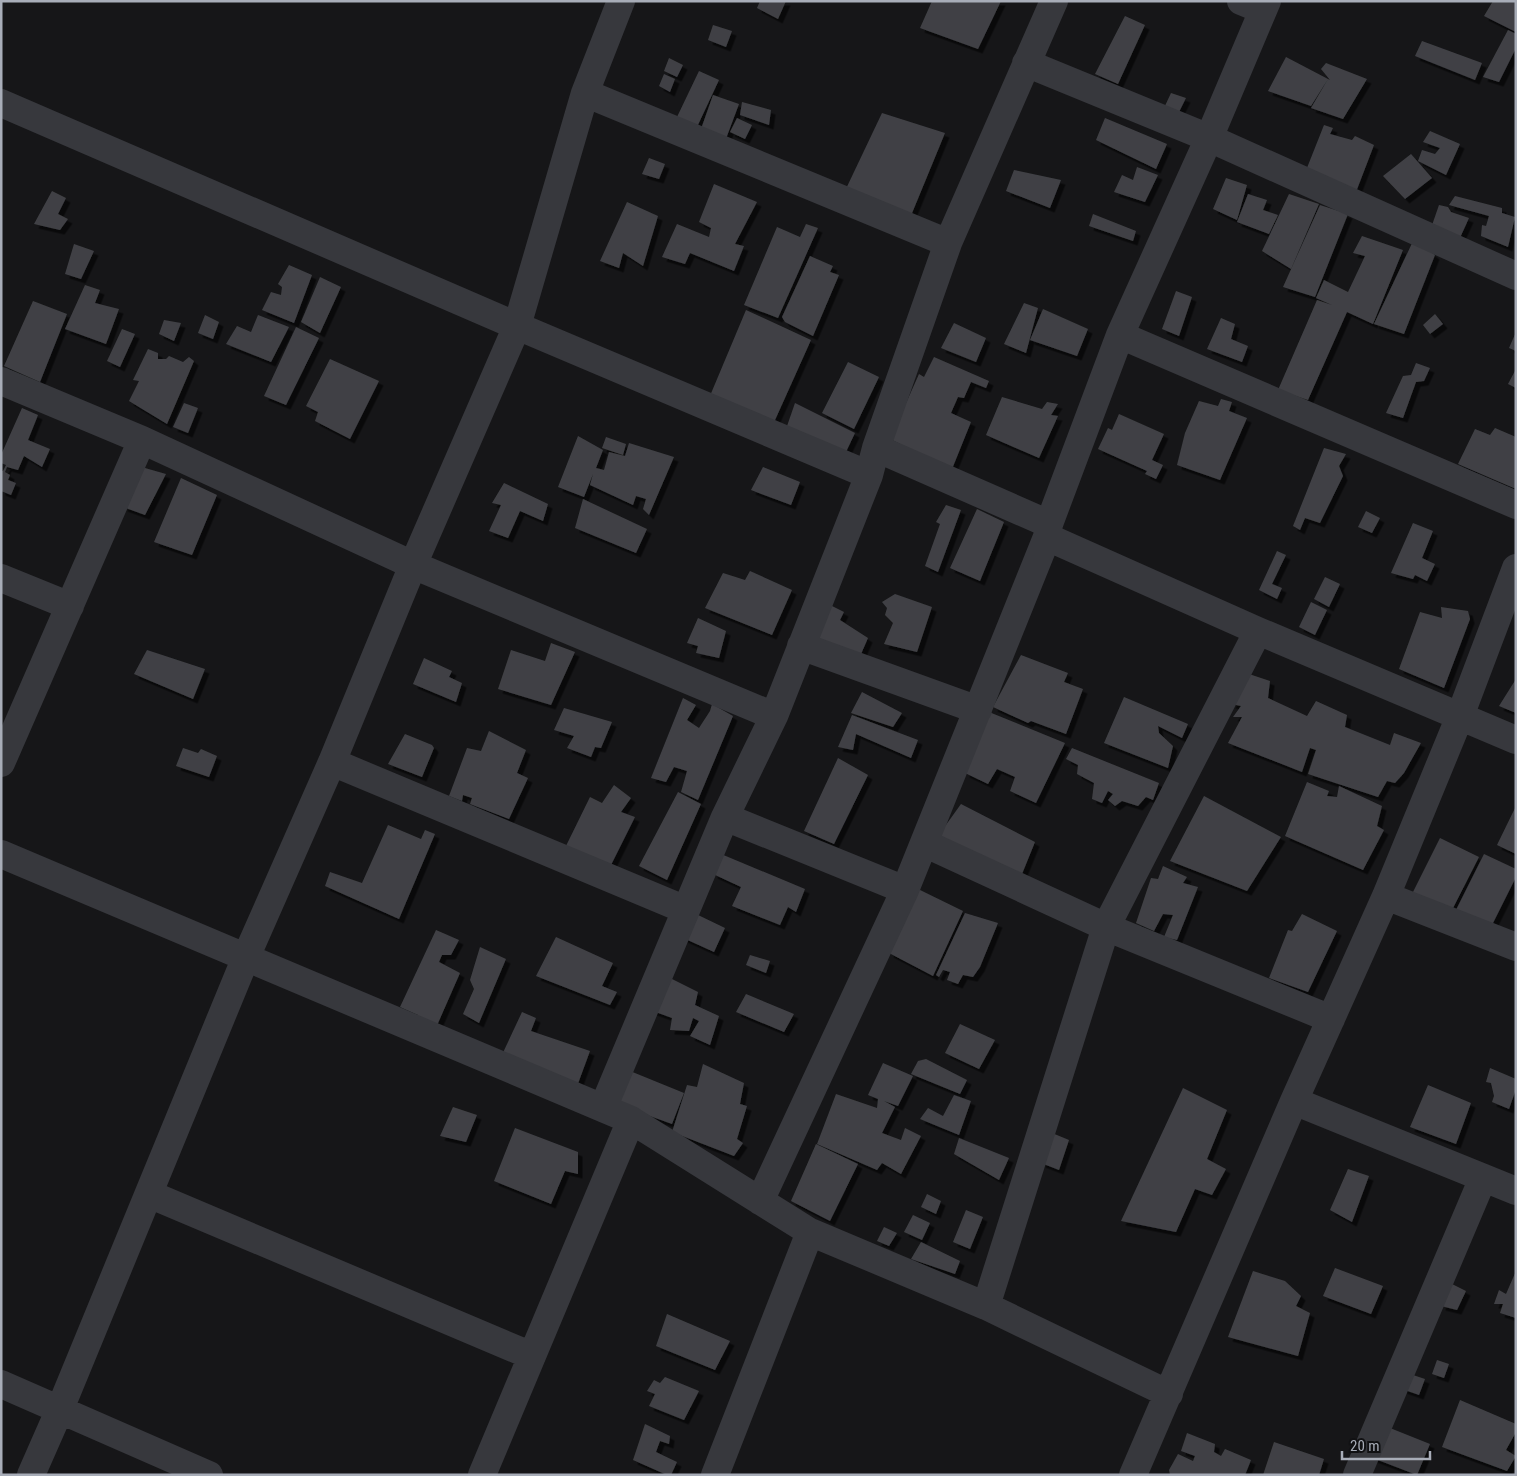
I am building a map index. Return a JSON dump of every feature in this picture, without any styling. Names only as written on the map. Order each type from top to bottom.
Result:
[{"type":"street","points":[[31,1475],[246,957],[332,762],[413,565],[517,326],[585,93],[621,1]]},
{"type":"street","points":[[603,1108],[725,817],[774,716],[869,475],[876,448],[948,243],[1054,1]]},
{"type":"street","points":[[760,1202],[905,890],[1048,531],[1120,335],[1208,138],[1257,4]]},
{"type":"street","points":[[1026,63],[1208,138],[1516,276]]},
{"type":"street","points":[[585,93],[948,243]]},
{"type":"street","points":[[1,103],[517,326],[869,475]]},
{"type":"street","points":[[1120,335],[1516,505]]},
{"type":"street","points":[[1,381],[142,440],[413,565],[774,716]]},
{"type":"street","points":[[1,763],[142,440]]},
{"type":"street","points":[[876,448],[1258,631],[1516,740]]},
{"type":"street","points":[[1134,1475],[1294,1101],[1386,896],[1460,716],[1516,568]]},
{"type":"street","points":[[1,578],[70,606]]},
{"type":"street","points":[[986,1306],[1106,927],[1258,631]]},
{"type":"street","points":[[801,646],[978,710]]},
{"type":"street","points":[[332,762],[686,910]]},
{"type":"street","points":[[725,817],[905,890]]},
{"type":"street","points":[[924,843],[1106,927],[1331,1019]]},
{"type":"street","points":[[1,854],[630,1120],[810,1232],[986,1306],[1169,1394]]},
{"type":"street","points":[[1386,896],[1516,947]]},
{"type":"street","points":[[1294,1101],[1516,1192]]},
{"type":"street","points":[[482,1475],[630,1120]]},
{"type":"street","points":[[1357,1475],[1483,1178]]},
{"type":"street","points":[[149,1194],[532,1356]]},
{"type":"street","points":[[715,1475],[810,1232]]},
{"type":"street","points":[[1,1384],[209,1475]]},
{"type":"building","points":[[760,1],[786,1],[778,19],[757,8]]},
{"type":"building","points":[[932,1],[1001,1],[978,49],[920,28]]},
{"type":"building","points":[[1493,1],[1516,1],[1516,32],[1484,16]]},
{"type":"building","points":[[1125,16],[1145,25],[1118,84],[1095,74]]},
{"type":"building","points":[[713,25],[732,31],[726,47],[708,40]]},
{"type":"building","points":[[1508,30],[1516,34],[1516,48],[1499,82],[1483,77]]},
{"type":"building","points":[[1422,41],[1482,63],[1475,80],[1415,56]]},
{"type":"building","points":[[1286,57],[1328,79],[1311,106],[1268,91]]},
{"type":"building","points":[[669,58],[683,65],[677,77],[664,71]]},
{"type":"building","points":[[1326,63],[1367,79],[1343,119],[1311,108],[1328,79],[1330,80],[1321,69]]},
{"type":"building","points":[[699,71],[719,80],[697,127],[677,117]]},
{"type":"building","points":[[664,74],[675,79],[670,92],[659,86]]},
{"type":"building","points":[[1171,93],[1186,98],[1178,114],[1164,108]]},
{"type":"building","points":[[713,95],[739,104],[724,144],[701,129]]},
{"type":"building","points":[[742,102],[771,110],[769,125],[740,115]]},
{"type":"building","points":[[882,113],[945,133],[910,218],[844,193]]},
{"type":"building","points":[[737,118],[752,125],[745,139],[730,132]]},
{"type":"building","points":[[1105,118],[1167,144],[1156,169],[1096,140]]},
{"type":"building","points":[[1324,125],[1333,128],[1330,134],[1352,140],[1355,136],[1374,145],[1351,205],[1301,183]]},
{"type":"building","points":[[1430,131],[1460,144],[1446,175],[1418,161],[1422,150],[1435,154],[1440,148],[1423,142]]},
{"type":"building","points":[[1411,154],[1432,178],[1405,199],[1383,176]]},
{"type":"building","points":[[649,158],[665,164],[659,179],[642,174]]},
{"type":"building","points":[[1137,167],[1158,175],[1145,202],[1114,192],[1122,175],[1133,180]]},
{"type":"building","points":[[1014,170],[1061,180],[1050,208],[1006,191]]},
{"type":"building","points":[[1226,178],[1247,185],[1237,220],[1213,209]]},
{"type":"building","points":[[714,184],[757,202],[735,244],[744,246],[734,271],[690,253],[685,264],[662,257],[677,224],[709,237],[711,228],[699,222]]},
{"type":"building","points":[[52,191],[66,198],[58,214],[68,219],[60,230],[34,224]]},
{"type":"building","points":[[1248,194],[1267,200],[1263,210],[1278,215],[1269,234],[1237,222]]},
{"type":"building","points":[[1289,194],[1319,204],[1291,269],[1262,251]]},
{"type":"building","points":[[1455,196],[1502,208],[1502,213],[1515,217],[1508,247],[1481,236],[1482,225],[1486,226],[1489,216],[1449,205]]},
{"type":"building","points":[[627,202],[658,216],[643,266],[623,253],[619,268],[600,261]]},
{"type":"building","points":[[1320,205],[1348,214],[1315,297],[1283,287]]},
{"type":"building","points":[[1439,205],[1448,207],[1451,212],[1469,218],[1459,240],[1430,231]]},
{"type":"building","points":[[1093,214],[1136,231],[1133,241],[1089,226]]},
{"type":"building","points":[[806,224],[818,228],[778,318],[744,305],[777,227],[800,237]]},
{"type":"building","points":[[1362,236],[1403,250],[1373,324],[1347,312],[1308,400],[1278,390],[1317,300],[1332,305],[1316,298],[1324,280],[1348,292],[1365,256],[1353,253]]},
{"type":"building","points":[[1414,239],[1435,255],[1404,334],[1374,324]]},
{"type":"building","points":[[74,244],[94,251],[81,279],[65,274]]},
{"type":"building","points":[[810,256],[833,266],[830,272],[839,275],[813,336],[785,322],[782,317]]},
{"type":"building","points":[[289,265],[312,275],[294,323],[262,310],[271,292],[281,295],[282,287],[278,284]]},
{"type":"building","points":[[320,277],[341,287],[320,333],[301,322]]},
{"type":"building","points":[[85,285],[100,290],[95,303],[119,309],[106,344],[65,329]]},
{"type":"building","points":[[1176,291],[1192,297],[1179,336],[1162,329]]},
{"type":"building","points":[[33,301],[67,314],[40,382],[4,366]]},
{"type":"building","points":[[1024,303],[1038,308],[1026,353],[1004,344]]},
{"type":"building","points":[[1043,309],[1088,329],[1077,356],[1030,340]]},
{"type":"building","points":[[746,310],[811,340],[771,429],[707,403]]},
{"type":"building","points":[[1435,314],[1443,324],[1430,334],[1423,325]]},
{"type":"building","points":[[205,315],[219,322],[213,339],[198,333]]},
{"type":"building","points":[[258,315],[289,327],[271,362],[226,344],[237,326],[251,332]]},
{"type":"building","points":[[1221,318],[1235,324],[1231,339],[1248,346],[1242,362],[1207,349]]},
{"type":"building","points":[[164,320],[181,323],[174,341],[159,334]]},
{"type":"building","points":[[954,323],[986,338],[976,362],[941,348]]},
{"type":"building","points":[[296,327],[319,338],[286,405],[264,396]]},
{"type":"building","points":[[122,329],[135,334],[120,367],[107,361]]},
{"type":"building","points":[[1516,332],[1516,351],[1509,348]]},
{"type":"building","points":[[148,349],[158,353],[158,359],[166,359],[169,356],[183,362],[189,357],[194,361],[167,424],[129,401],[139,381],[133,380]]},
{"type":"building","points":[[934,357],[989,381],[986,388],[971,382],[964,398],[958,397],[951,413],[971,422],[952,469],[890,439],[919,374],[924,377]]},
{"type":"building","points":[[330,359],[379,381],[350,439],[315,421],[318,412],[306,406]]},
{"type":"building","points":[[848,362],[879,377],[854,429],[822,413]]},
{"type":"building","points":[[1416,363],[1430,368],[1424,381],[1416,382],[1403,418],[1386,413],[1403,376],[1411,375]]},
{"type":"building","points":[[1516,369],[1516,388],[1508,384]]},
{"type":"building","points":[[1002,397],[1042,409],[1047,402],[1058,404],[1051,415],[1058,416],[1039,458],[986,435]]},
{"type":"building","points":[[1221,399],[1232,402],[1229,411],[1247,418],[1220,480],[1177,465],[1185,433],[1199,401],[1218,406]]},
{"type":"building","points":[[184,403],[198,408],[188,433],[173,427]]},
{"type":"building","points":[[795,403],[855,433],[845,454],[786,429]]},
{"type":"building","points":[[22,408],[38,415],[28,440],[50,449],[42,467],[24,456],[18,470],[7,467],[5,472],[10,475],[8,480],[16,483],[11,495],[1,491],[1,471],[3,471],[6,465],[1,463],[1,455]]},
{"type":"building","points":[[1119,414],[1164,434],[1152,460],[1163,465],[1156,479],[1145,474],[1147,471],[1098,449],[1108,428],[1112,430]]},
{"type":"building","points":[[1495,428],[1516,437],[1516,489],[1458,464],[1475,429],[1490,435]]},
{"type":"building","points":[[578,436],[603,450],[596,468],[604,470],[609,452],[625,456],[629,443],[674,457],[649,515],[643,509],[646,499],[636,496],[633,505],[590,485],[593,474],[584,497],[558,487]]},
{"type":"building","points":[[606,437],[626,444],[623,455],[602,448]]},
{"type":"building","points":[[1324,448],[1346,454],[1339,466],[1343,476],[1320,523],[1305,518],[1300,530],[1293,526]]},
{"type":"building","points":[[138,466],[166,474],[145,515],[123,507]]},
{"type":"building","points":[[763,467],[800,482],[791,505],[751,490]]},
{"type":"building","points":[[181,478],[217,495],[192,555],[154,542]]},
{"type":"building","points":[[504,483],[548,504],[543,521],[520,511],[508,538],[489,531],[501,505],[492,503]]},
{"type":"building","points":[[583,499],[647,529],[636,553],[575,528]]},
{"type":"building","points":[[946,505],[961,510],[938,572],[925,566],[940,524],[936,522]]},
{"type":"building","points":[[977,509],[1004,522],[980,581],[950,568]]},
{"type":"building","points":[[1366,511],[1380,518],[1372,533],[1358,527]]},
{"type":"building","points":[[1413,523],[1433,531],[1422,558],[1435,564],[1427,581],[1415,575],[1413,579],[1391,573]]},
{"type":"building","points":[[1277,551],[1286,555],[1272,584],[1282,588],[1277,599],[1259,590]]},
{"type":"building","points":[[750,571],[792,590],[772,635],[705,608],[723,573],[745,580]]},
{"type":"building","points":[[1325,577],[1340,584],[1329,607],[1314,599]]},
{"type":"building","points":[[895,594],[932,607],[917,652],[884,644],[893,623],[885,615],[887,608],[882,602]]},
{"type":"building","points":[[1311,602],[1327,610],[1315,635],[1299,627]]},
{"type":"building","points":[[828,604],[844,612],[840,620],[868,638],[858,661],[814,640]]},
{"type":"building","points":[[1441,607],[1468,611],[1470,619],[1444,688],[1399,669],[1420,612],[1442,618]]},
{"type":"building","points":[[698,618],[726,631],[719,658],[696,653],[698,646],[687,643]]},
{"type":"building","points":[[551,643],[575,652],[551,705],[498,689],[511,650],[545,661]]},
{"type":"building","points":[[147,650],[205,669],[193,699],[134,674]]},
{"type":"building","points":[[1021,655],[1068,673],[1064,682],[1083,689],[1066,734],[1031,721],[1028,723],[993,707]]},
{"type":"building","points":[[424,658],[452,671],[449,677],[462,683],[456,702],[413,684]]},
{"type":"building","points":[[1246,673],[1270,681],[1268,698],[1307,716],[1316,701],[1347,715],[1345,727],[1390,745],[1394,733],[1421,743],[1404,773],[1395,783],[1387,781],[1378,797],[1308,774],[1316,750],[1310,748],[1302,772],[1228,743],[1242,717],[1233,717],[1241,706],[1231,704]]},
{"type":"building","points":[[1516,679],[1516,713],[1499,706]]},
{"type":"building","points":[[862,692],[902,713],[893,727],[851,713]]},
{"type":"building","points":[[1124,697],[1188,724],[1182,738],[1158,726],[1159,733],[1173,746],[1168,768],[1104,743]]},
{"type":"building","points":[[683,698],[696,705],[687,720],[699,728],[710,711],[712,704],[733,716],[698,800],[681,792],[687,771],[674,767],[666,782],[651,778]]},
{"type":"building","points":[[564,708],[612,722],[601,748],[595,747],[591,757],[567,748],[574,736],[554,730]]},
{"type":"building","points":[[989,712],[1065,743],[1036,803],[1010,791],[1015,777],[997,769],[988,784],[965,773]]},
{"type":"building","points":[[852,715],[918,740],[911,758],[856,734],[853,750],[838,747]]},
{"type":"building","points":[[489,731],[526,750],[517,773],[528,778],[509,819],[470,804],[472,798],[463,795],[462,801],[449,796],[467,748],[481,751]]},
{"type":"building","points":[[405,734],[432,745],[434,748],[422,777],[388,764]]},
{"type":"building","points":[[183,748],[198,753],[201,749],[217,756],[209,777],[176,766]]},
{"type":"building","points":[[1072,748],[1159,783],[1153,800],[1146,797],[1138,806],[1122,801],[1115,806],[1108,800],[1113,794],[1108,791],[1102,803],[1092,799],[1094,783],[1077,774],[1078,765],[1066,759]]},
{"type":"building","points":[[838,758],[868,775],[834,844],[804,831]]},
{"type":"building","points":[[1307,782],[1329,791],[1327,796],[1337,797],[1339,786],[1382,806],[1377,826],[1384,830],[1363,870],[1285,836]]},
{"type":"building","points":[[614,785],[631,798],[621,812],[635,817],[610,867],[565,848],[590,797],[602,803]]},
{"type":"building","points":[[678,792],[701,804],[667,880],[639,866]]},
{"type":"building","points":[[1204,796],[1281,837],[1247,891],[1170,861]]},
{"type":"building","points":[[961,804],[1035,842],[1022,874],[938,836]]},
{"type":"building","points":[[1516,806],[1516,854],[1497,845]]},
{"type":"building","points":[[388,825],[421,839],[425,830],[435,834],[399,919],[325,886],[330,872],[362,883]]},
{"type":"building","points":[[1440,838],[1479,857],[1452,910],[1411,896]]},
{"type":"building","points":[[721,854],[805,889],[796,912],[788,907],[780,925],[732,906],[741,887],[713,874]]},
{"type":"building","points":[[1484,854],[1516,869],[1516,877],[1490,929],[1455,912]]},
{"type":"building","points":[[1163,866],[1187,877],[1183,883],[1198,887],[1177,940],[1164,937],[1173,915],[1163,914],[1154,931],[1136,923],[1151,878],[1158,879]]},
{"type":"building","points":[[918,889],[963,911],[933,976],[889,953]]},
{"type":"building","points":[[965,913],[998,923],[980,967],[973,977],[963,975],[958,984],[947,980],[950,972],[943,970],[939,977],[936,975]]},
{"type":"building","points":[[696,914],[725,928],[714,952],[681,937]]},
{"type":"building","points":[[1302,914],[1337,931],[1308,992],[1269,978],[1288,930],[1292,931]]},
{"type":"building","points":[[436,930],[459,940],[451,955],[442,955],[439,962],[460,973],[435,1030],[416,1023],[418,1015],[400,1007]]},
{"type":"building","points":[[556,937],[613,963],[602,986],[617,992],[610,1005],[536,976]]},
{"type":"building","points":[[480,947],[506,959],[479,1023],[463,1014],[474,989],[470,980]]},
{"type":"building","points":[[750,955],[770,961],[766,973],[746,965]]},
{"type":"building","points":[[664,975],[698,992],[695,1005],[719,1016],[710,1045],[690,1036],[699,1021],[693,1018],[689,1031],[670,1030],[672,1018],[650,1010]]},
{"type":"building","points":[[746,994],[794,1014],[784,1032],[736,1012]]},
{"type":"building","points":[[522,1012],[536,1018],[531,1031],[590,1051],[576,1089],[500,1059]]},
{"type":"building","points":[[960,1024],[995,1040],[979,1069],[945,1053]]},
{"type":"building","points":[[926,1059],[967,1080],[960,1094],[911,1074],[918,1061]]},
{"type":"building","points":[[883,1063],[913,1076],[898,1106],[884,1101],[895,1107],[882,1133],[901,1140],[905,1128],[921,1136],[901,1174],[882,1163],[877,1170],[817,1144],[836,1094],[877,1108],[878,1099],[868,1095]]},
{"type":"building","points":[[703,1064],[744,1083],[740,1104],[747,1106],[737,1139],[743,1143],[734,1156],[672,1132],[687,1085],[697,1087]]},
{"type":"building","points":[[1490,1068],[1516,1079],[1516,1089],[1509,1109],[1492,1102],[1494,1096],[1491,1083],[1486,1082]]},
{"type":"building","points":[[630,1071],[684,1093],[672,1124],[614,1103]]},
{"type":"building","points":[[1428,1085],[1471,1103],[1456,1144],[1410,1127]]},
{"type":"building","points":[[1183,1088],[1227,1110],[1207,1159],[1226,1169],[1212,1195],[1195,1189],[1176,1232],[1121,1221]]},
{"type":"building","points":[[954,1095],[971,1101],[959,1135],[920,1119],[928,1108],[943,1116]]},
{"type":"building","points":[[453,1107],[477,1115],[466,1142],[440,1136]]},
{"type":"building","points":[[515,1128],[578,1152],[578,1174],[565,1171],[551,1204],[494,1181]]},
{"type":"building","points":[[1052,1133],[1069,1140],[1059,1170],[1041,1163]]},
{"type":"building","points":[[959,1138],[1009,1158],[999,1180],[954,1154]]},
{"type":"building","points":[[816,1144],[858,1164],[830,1221],[791,1201]]},
{"type":"building","points":[[1348,1169],[1369,1176],[1352,1222],[1330,1210]]},
{"type":"building","points":[[927,1194],[941,1201],[936,1214],[921,1207]]},
{"type":"building","points":[[966,1210],[983,1217],[970,1249],[953,1242]]},
{"type":"building","points":[[913,1215],[930,1223],[922,1240],[904,1232]]},
{"type":"building","points":[[884,1227],[897,1233],[889,1246],[877,1241]]},
{"type":"building","points":[[921,1242],[960,1261],[955,1274],[911,1259]]},
{"type":"building","points":[[1335,1268],[1383,1286],[1371,1314],[1323,1296]]},
{"type":"building","points":[[1253,1271],[1285,1281],[1301,1296],[1296,1306],[1310,1313],[1298,1356],[1228,1337]]},
{"type":"building","points":[[1516,1271],[1516,1318],[1500,1313],[1503,1304],[1494,1304],[1499,1290],[1506,1294]]},
{"type":"building","points":[[1446,1281],[1466,1291],[1457,1310],[1441,1306]]},
{"type":"building","points":[[667,1314],[730,1341],[715,1370],[656,1346]]},
{"type":"building","points":[[1437,1360],[1449,1364],[1444,1378],[1432,1374]]},
{"type":"building","points":[[1407,1373],[1425,1379],[1419,1395],[1402,1389]]},
{"type":"building","points":[[665,1377],[699,1391],[684,1420],[649,1406],[655,1394],[647,1391],[654,1380],[660,1383]]},
{"type":"building","points":[[1460,1400],[1516,1424],[1516,1432],[1506,1450],[1516,1456],[1507,1471],[1442,1447]]},
{"type":"building","points":[[645,1424],[670,1436],[669,1444],[660,1441],[656,1452],[677,1462],[671,1475],[633,1460]]},
{"type":"building","points":[[1385,1426],[1430,1444],[1417,1475],[1370,1457]]},
{"type":"building","points":[[1187,1433],[1215,1444],[1214,1452],[1221,1456],[1225,1449],[1251,1460],[1245,1475],[1170,1475],[1169,1470],[1178,1454],[1193,1461],[1195,1456],[1181,1451]]},
{"type":"building","points":[[1274,1442],[1324,1459],[1319,1475],[1263,1475]]}]
